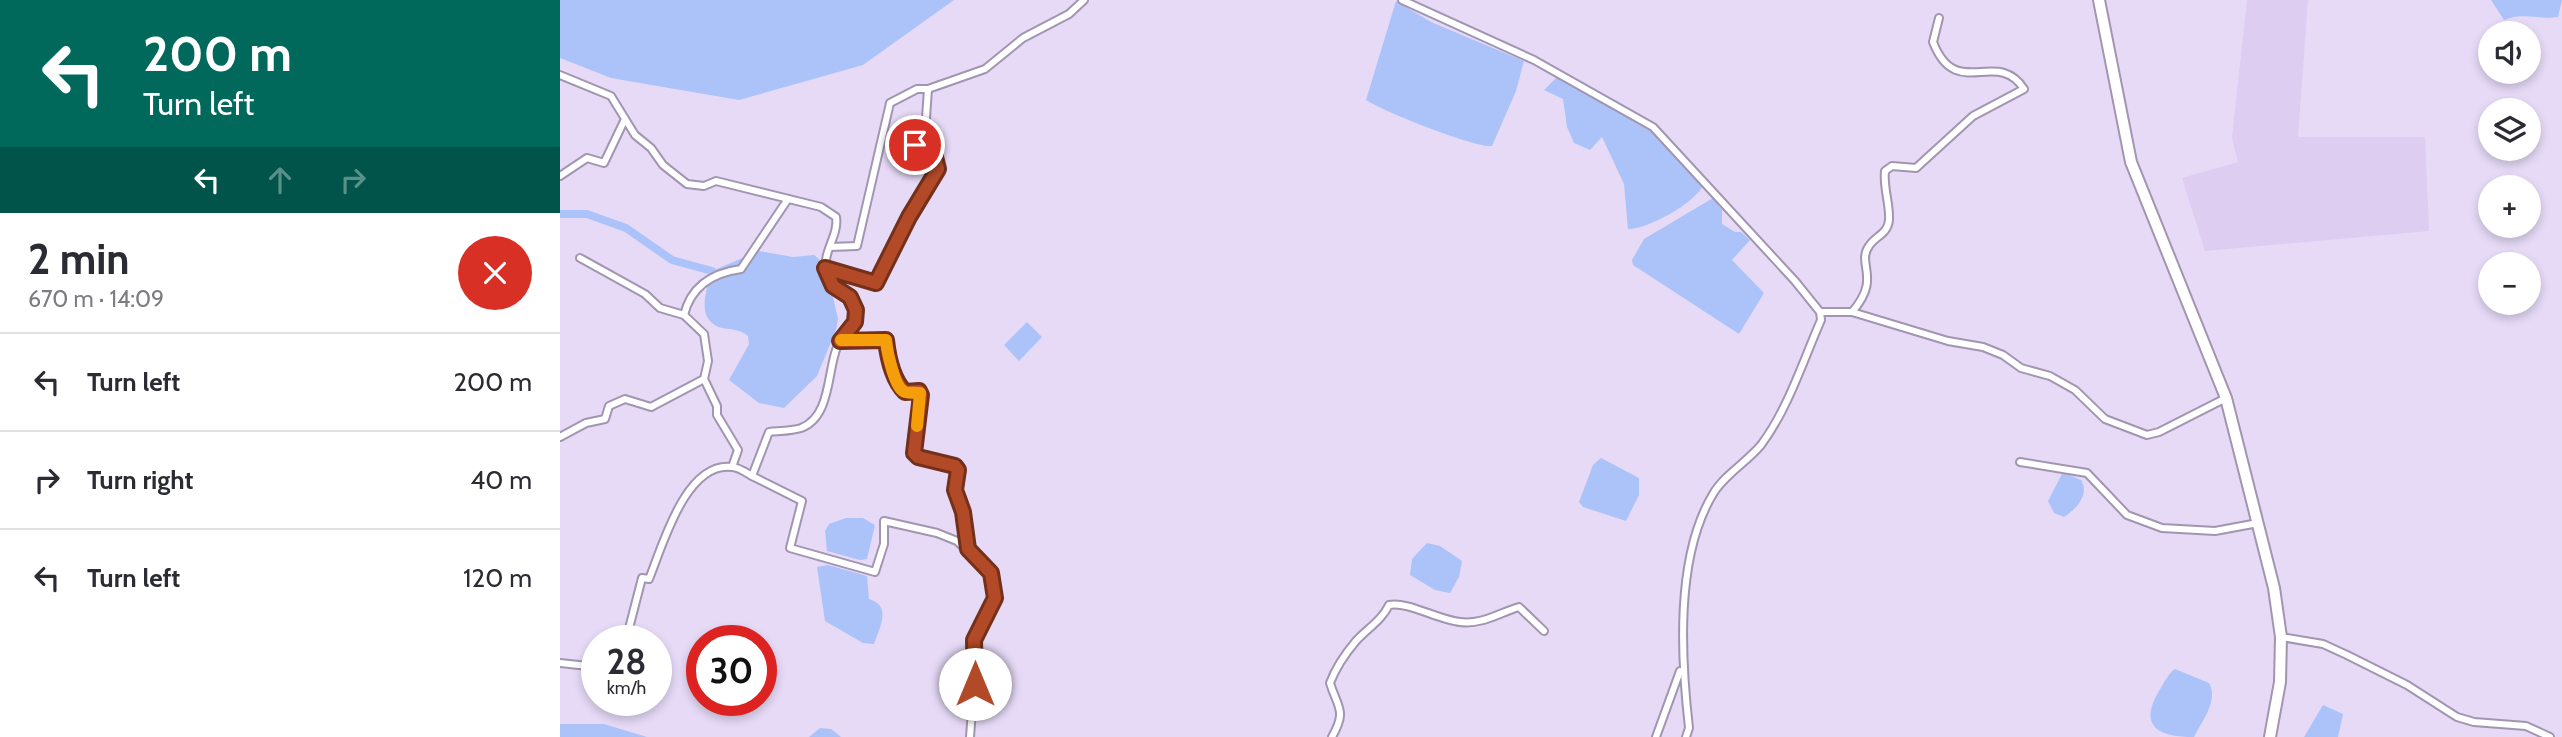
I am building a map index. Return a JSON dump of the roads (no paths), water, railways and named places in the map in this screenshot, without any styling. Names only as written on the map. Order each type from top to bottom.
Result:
[{"type":"highway","points":[[2099,0],[2132,162],[2226,398],[2274,588],[2281,636],[2280,682],[2270,737]]},
{"type":"street","points":[[830,247],[857,246],[890,103],[917,89],[928,89],[985,69],[1023,38],[1069,14],[1084,0]]},
{"type":"street","points":[[1402,0],[1534,60],[1653,127],[1795,281],[1820,312],[1821,320],[1774,425],[1760,446],[1713,493],[1686,575],[1682,666],[1689,729],[1686,737]]},
{"type":"street","points":[[1852,312],[1868,290],[1866,253],[1870,244],[1882,234],[1889,220],[1885,171],[1892,166],[1916,168],[1973,116],[2024,89],[2017,79],[2007,73],[1961,72],[1946,66],[1933,42],[1939,18]]},
{"type":"street","points":[[560,75],[611,96],[619,105],[625,119],[663,165],[687,184],[705,186],[716,181],[821,207],[836,217],[837,225],[825,268],[833,286],[850,297],[856,310],[855,322],[840,341],[817,416],[801,428],[769,432],[752,476]]},
{"type":"street","points":[[825,268],[876,283],[909,217],[938,169],[935,157],[915,148],[925,132],[928,89]]},
{"type":"street","points":[[560,176],[587,158],[604,163],[625,119]]},
{"type":"street","points":[[684,315],[689,296],[713,275],[741,269],[788,199]]},
{"type":"street","points":[[580,258],[645,294],[660,308],[684,315],[704,334],[708,360],[705,379],[717,406],[717,415],[738,450],[732,467]]},
{"type":"street","points":[[1820,312],[1852,312],[2003,355],[2021,368],[2050,376],[2075,390],[2105,419],[2147,435],[2159,432],[2226,398]]},
{"type":"street","points":[[840,341],[884,338],[891,368],[901,389],[905,392],[920,393],[914,453],[918,457],[955,466],[958,470],[955,490],[963,512],[968,549]]},
{"type":"street","points":[[560,437],[570,429],[605,419],[609,406],[625,399],[651,407],[705,379]]},
{"type":"street","points":[[2020,462],[2087,473],[2127,515],[2162,528],[2215,530],[2258,523]]},
{"type":"street","points":[[630,625],[642,578],[649,579],[675,512],[688,492],[712,471],[732,467],[802,501],[790,548],[875,572],[884,544],[884,521],[937,533],[968,549],[991,573],[995,598],[974,640],[976,659],[970,737]]},
{"type":"street","points":[[1332,737],[1341,722],[1342,710],[1330,683],[1337,667],[1355,643],[1384,616],[1389,604],[1400,604],[1462,623],[1477,622],[1519,607],[1544,631]]},
{"type":"street","points":[[2281,636],[2323,644],[2347,655],[2407,685],[2457,717],[2474,722],[2526,726],[2550,737]]},
{"type":"street","points":[[560,663],[581,665]]},
{"type":"street","points":[[1656,737],[1682,666]]},
{"type":"water","points":[[560,0],[954,0],[863,65],[739,100],[611,78],[560,58]]},
{"type":"water","points":[[2491,0],[2562,0],[2558,17],[2517,17],[2504,20]]},
{"type":"water","points":[[1396,1],[1431,22],[1524,61],[1516,91],[1492,146],[1429,128],[1366,100]]},
{"type":"water","points":[[1557,77],[1654,131],[1703,185],[1699,192],[1670,214],[1646,225],[1628,229],[1624,184],[1602,137],[1590,150],[1574,143],[1567,127],[1563,99],[1544,90]]},
{"type":"water","points":[[1713,198],[1722,210],[1722,224],[1735,232],[1741,232],[1750,240],[1732,260],[1764,293],[1739,334],[1633,265],[1632,260],[1644,239]]},
{"type":"water","points":[[759,251],[793,257],[814,255],[823,262],[838,319],[817,376],[784,408],[759,403],[729,380],[749,344],[748,336],[713,324],[705,311],[712,271]]},
{"type":"water","points":[[1027,322],[1042,337],[1019,361],[1004,345]]},
{"type":"water","points":[[1601,458],[1639,478],[1639,495],[1626,521],[1583,507],[1579,502],[1593,465]]},
{"type":"water","points":[[2063,472],[2081,480],[2084,491],[2077,506],[2064,517],[2054,513],[2048,501]]},
{"type":"water","points":[[846,518],[863,518],[875,525],[867,559],[860,560],[827,551],[825,531],[829,524]]},
{"type":"water","points":[[1427,543],[1440,546],[1462,561],[1459,577],[1450,593],[1435,590],[1410,575],[1412,559]]},
{"type":"water","points":[[828,565],[867,576],[869,599],[876,602],[882,612],[874,644],[863,643],[825,621],[817,567]]},
{"type":"water","points":[[2175,669],[2209,683],[2212,690],[2211,703],[2194,737],[2163,732],[2152,722],[2153,704],[2166,679]]},
{"type":"water","points":[[2323,705],[2343,714],[2338,737],[2304,737]]},
{"type":"water","points":[[560,724],[604,724],[647,737],[560,737]]},
{"type":"water","points":[[820,728],[831,729],[841,737],[809,737]]},
{"type":"waterway","points":[[560,214],[587,214],[626,228],[672,260],[712,271]]}]
